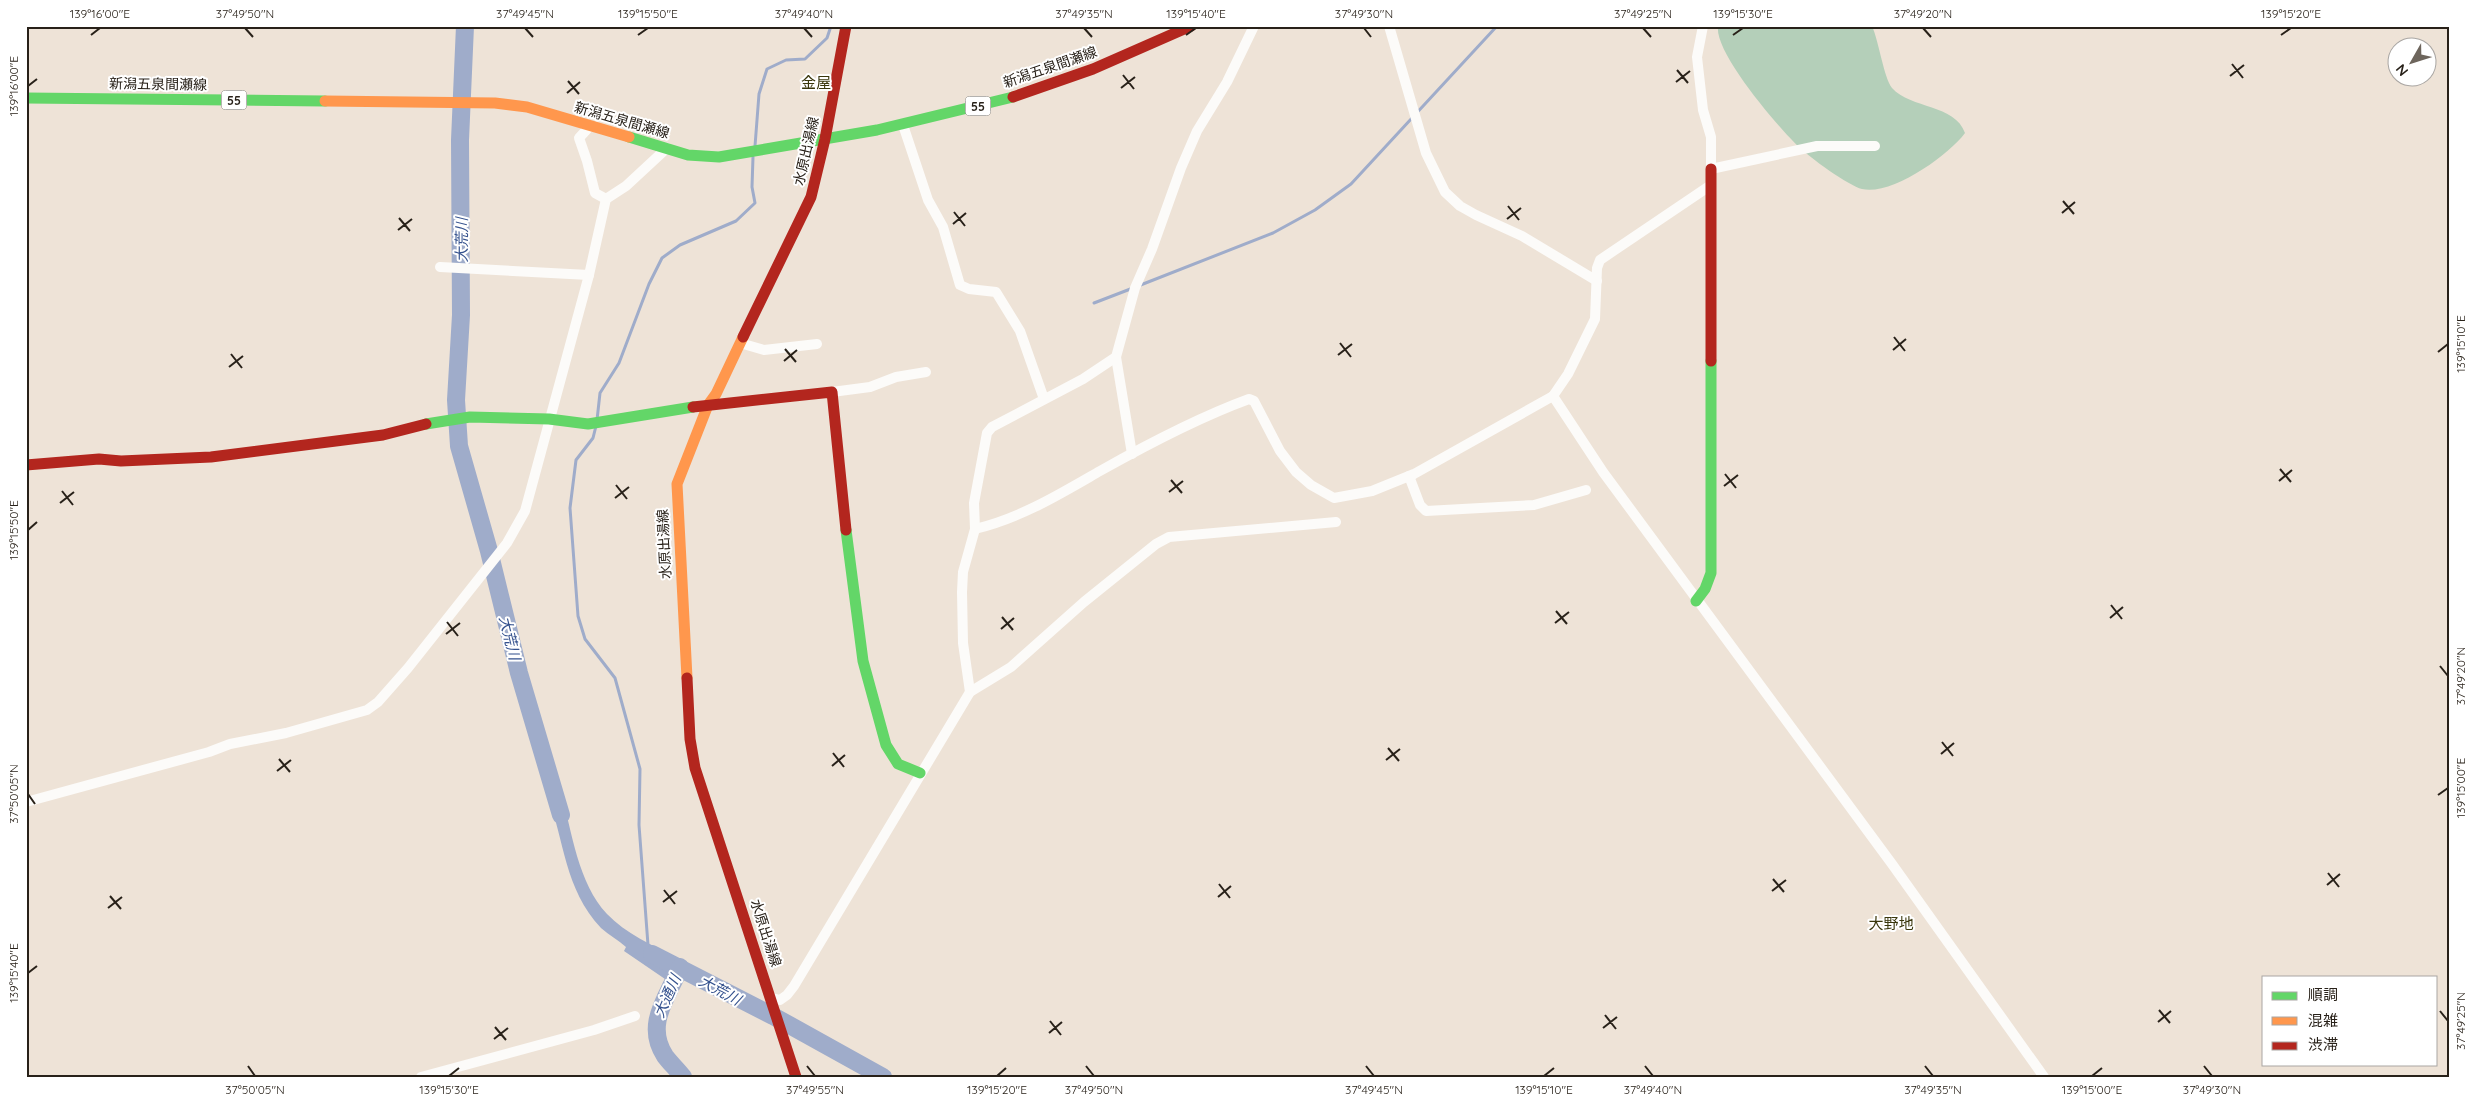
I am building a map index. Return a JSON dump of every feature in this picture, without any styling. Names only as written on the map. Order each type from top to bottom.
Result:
[{"type":"main road","name":"水原出湯線","points":[[796,1077],[695,768],[690,739],[677,484],[708,405],[811,198],[825,139],[846,26]]},
{"type":"main road","name":"新潟五泉間瀬線","points":[[26,98],[495,103],[527,107],[704,158],[751,152],[903,125],[1035,91],[1112,61],[1191,26]]},
{"type":"main road","points":[[1696,601],[1705,590],[1711,573],[1711,170]]},
{"type":"main road","points":[[26,465],[99,459],[121,461],[212,457],[383,435],[440,420],[470,417],[549,419],[590,424],[665,410],[832,392],[852,588],[863,661],[886,745],[898,764],[920,773]]},
{"type":"street","points":[[1132,454],[1116,357],[1136,285],[1197,131],[1227,82],[1254,26]]},
{"type":"street","points":[[1389,26],[1415,115],[1437,178],[1445,192],[1476,215],[1522,236],[1597,281]]},
{"type":"street","points":[[1703,26],[1696,57],[1703,110],[1710,137],[1711,170],[1817,146],[1875,146]]},
{"type":"street","points":[[903,125],[928,200],[943,227],[960,285],[969,289],[996,292],[1020,330],[1044,399]]},
{"type":"street","points":[[590,126],[579,138],[595,193],[606,198]]},
{"type":"street","points":[[26,802],[209,752],[230,744],[286,733],[367,710],[378,702],[408,668],[477,578],[507,543],[525,511],[589,274],[606,198],[626,186],[667,148]]},
{"type":"street","points":[[976,529],[1003,522],[1041,504],[1189,424],[1249,399],[1254,401],[1280,451],[1296,472],[1311,485],[1334,498],[1372,491],[1409,476],[1553,396],[1568,374],[1595,320],[1600,260],[1710,185]]},
{"type":"street","points":[[440,267],[589,274]]},
{"type":"street","points":[[740,343],[764,350],[817,344]]},
{"type":"street","points":[[970,692],[963,643],[963,572],[976,529],[974,503],[986,433],[992,427],[1083,379],[1116,357]]},
{"type":"street","points":[[832,392],[870,387],[896,377],[926,372]]},
{"type":"street","points":[[1553,396],[1603,472],[1696,601],[1892,864],[2044,1077]]},
{"type":"street","points":[[1409,476],[1420,505],[1426,511],[1534,505],[1586,490]]},
{"type":"street","points":[[773,1003],[788,995],[794,986],[970,692],[1011,667],[1084,602],[1156,544],[1170,537],[1336,522]]},
{"type":"street","points":[[421,1077],[594,1030],[636,1016]]},
{"type":"green space","points":[[1718,26],[1872,26],[1886,76],[1892,88],[1910,100],[1952,117],[1960,124],[1965,133],[1933,163],[1903,180],[1874,190],[1856,187],[1811,157],[1777,124],[1750,90],[1726,54]]},
{"type":"water","points":[[561,792],[577,856],[589,887],[597,901],[614,921],[640,938],[676,957],[665,979],[624,951],[626,947],[601,928],[579,897],[572,881],[547,794]]},
{"type":"waterway","name":"大荒川","points":[[465,26],[460,140],[461,315],[456,400],[459,446],[489,551],[519,673],[561,815]]},
{"type":"waterway","points":[[755,146],[759,94],[767,69],[786,60],[805,59],[827,38],[831,26]]},
{"type":"waterway","points":[[1138,286],[1273,233],[1315,210],[1351,184],[1497,26]]},
{"type":"waterway","points":[[597,420],[600,393],[619,363],[649,284],[662,258],[680,245],[736,221],[755,203],[752,187],[753,157]]},
{"type":"waterway","points":[[1094,303],[1133,288]]},
{"type":"waterway","points":[[596,426],[593,438],[576,460],[570,508],[578,616],[585,639],[615,678],[640,769],[639,825],[648,945]]},
{"type":"waterway","name":"大荒川","points":[[652,954],[773,1016],[883,1077]]},
{"type":"waterway","name":"大通川","points":[[680,967],[660,1011],[657,1033],[659,1044],[665,1056],[683,1077]]},
{"type":"traffic: fast","points":[[629,137],[688,155],[719,157],[877,130],[1013,97]]},
{"type":"traffic: fast","points":[[26,98],[325,101]]},
{"type":"traffic: fast","points":[[1696,601],[1705,589],[1711,573],[1711,361]]},
{"type":"traffic: fast","points":[[426,424],[470,417],[549,419],[588,424],[693,407]]},
{"type":"traffic: fast","points":[[846,530],[863,661],[886,745],[898,764],[920,773]]},
{"type":"traffic: slow","points":[[325,101],[495,103],[527,107],[629,137]]},
{"type":"traffic: slow","points":[[687,678],[677,484],[708,405],[716,394],[743,337]]},
{"type":"traffic: jam","points":[[743,337],[811,197],[825,139],[846,26]]},
{"type":"traffic: jam","points":[[1013,97],[1093,69],[1191,26]]},
{"type":"traffic: jam","points":[[1711,169],[1711,361]]},
{"type":"traffic: jam","points":[[693,407],[832,392],[846,530]]},
{"type":"traffic: jam","points":[[26,465],[99,459],[121,461],[211,457],[383,435],[426,424]]},
{"type":"traffic: jam","points":[[687,678],[690,739],[695,768],[796,1077]]},
{"type":"district","name":"金屋","points":[[816,82]]},
{"type":"district","name":"大野地","points":[[1891,923]]}]
